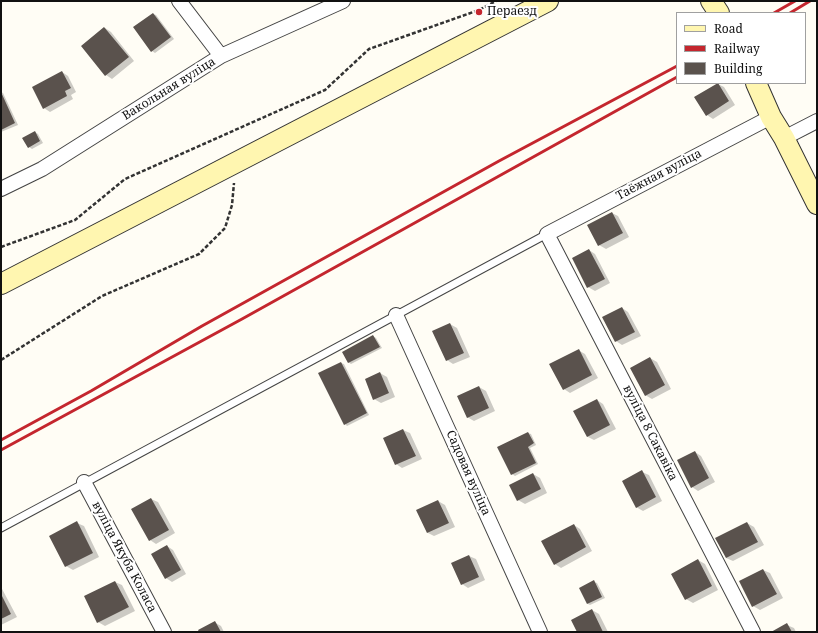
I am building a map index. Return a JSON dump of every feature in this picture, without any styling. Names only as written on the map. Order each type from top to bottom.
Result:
[{"type":"main road","points":[[1,284],[548,1]]},
{"type":"main road","points":[[711,1],[718,12]]},
{"type":"main road","points":[[756,84],[817,204]]},
{"type":"street","points":[[179,1],[221,56]]},
{"type":"street","name":"Вакольная вуліца","points":[[1,189],[42,169],[221,56],[343,1]]},
{"type":"street","name":"Таёжная вуліца","points":[[548,234],[772,117]]},
{"type":"street","points":[[784,138],[817,122]]},
{"type":"street","name":"вуліца 8 Сакавіка","points":[[548,234],[753,632]]},
{"type":"street","name":"Садовая вуліца","points":[[396,315],[540,632]]},
{"type":"street","name":"вуліца Якуба Коласа","points":[[84,482],[164,632]]},
{"type":"lane","points":[[1,528],[84,482],[548,234]]},
{"type":"path","points":[[1,247],[75,220],[125,179],[325,90],[370,49],[479,10],[496,1]]},
{"type":"path","points":[[1,360],[102,296],[199,254],[225,228],[232,205],[237,162]]},
{"type":"building","points":[[153,13],[171,37],[151,52],[133,27]]},
{"type":"building","points":[[104,27],[129,57],[105,76],[81,46]]},
{"type":"building","points":[[62,71],[71,88],[65,91],[67,96],[43,109],[32,87]]},
{"type":"building","points":[[719,84],[729,101],[706,116],[694,97]]},
{"type":"building","points":[[1,92],[15,123],[1,130]]},
{"type":"building","points":[[35,131],[40,141],[28,148],[22,138]]},
{"type":"building","points":[[612,212],[623,233],[598,246],[587,225]]},
{"type":"building","points":[[589,249],[605,279],[587,288],[572,258]]},
{"type":"building","points":[[622,307],[635,332],[615,342],[602,317]]},
{"type":"building","points":[[450,323],[464,353],[446,361],[432,331]]},
{"type":"building","points":[[373,335],[380,347],[348,363],[342,352]]},
{"type":"building","points":[[579,349],[592,375],[563,390],[549,364]]},
{"type":"building","points":[[650,357],[665,385],[645,396],[630,368]]},
{"type":"building","points":[[341,362],[367,413],[344,425],[318,373]]},
{"type":"building","points":[[380,372],[389,393],[373,400],[365,379]]},
{"type":"building","points":[[479,386],[489,408],[467,418],[457,396]]},
{"type":"building","points":[[597,399],[610,425],[587,437],[573,411]]},
{"type":"building","points":[[403,429],[416,456],[395,465],[383,438]]},
{"type":"building","points":[[528,432],[534,443],[528,447],[536,463],[511,475],[497,447]]},
{"type":"building","points":[[695,451],[709,478],[691,488],[677,460]]},
{"type":"building","points":[[642,470],[656,497],[636,508],[622,481]]},
{"type":"building","points":[[533,473],[541,489],[517,501],[509,485]]},
{"type":"building","points":[[151,498],[169,530],[149,541],[131,509]]},
{"type":"building","points":[[438,500],[449,523],[427,533],[416,510]]},
{"type":"building","points":[[77,521],[93,553],[65,567],[49,536]]},
{"type":"building","points":[[747,522],[758,542],[726,558],[715,538]]},
{"type":"building","points":[[574,524],[586,547],[554,565],[541,541]]},
{"type":"building","points":[[167,545],[181,570],[165,579],[151,554]]},
{"type":"building","points":[[469,555],[479,577],[461,585],[451,563]]},
{"type":"building","points":[[698,559],[712,586],[685,600],[671,574]]},
{"type":"building","points":[[763,569],[777,594],[752,607],[739,581]]},
{"type":"building","points":[[594,580],[602,597],[587,604],[579,588]]},
{"type":"building","points":[[115,581],[129,607],[97,623],[84,596]]},
{"type":"building","points":[[1,594],[11,614],[1,619]]},
{"type":"building","points":[[592,609],[603,632],[577,632],[571,620]]},
{"type":"building","points":[[215,621],[221,632],[199,632],[198,630]]},
{"type":"building","points":[[787,623],[792,632],[771,632]]},
{"type":"railway","points":[[776,12],[795,1]]},
{"type":"railway","points":[[792,12],[810,1]]},
{"type":"railway","points":[[1,440],[91,391],[202,326],[499,161],[676,67]]},
{"type":"railway","points":[[1,450],[242,319],[676,78]]},
{"type":"place","name":"Пераезд","points":[[479,12]]}]
